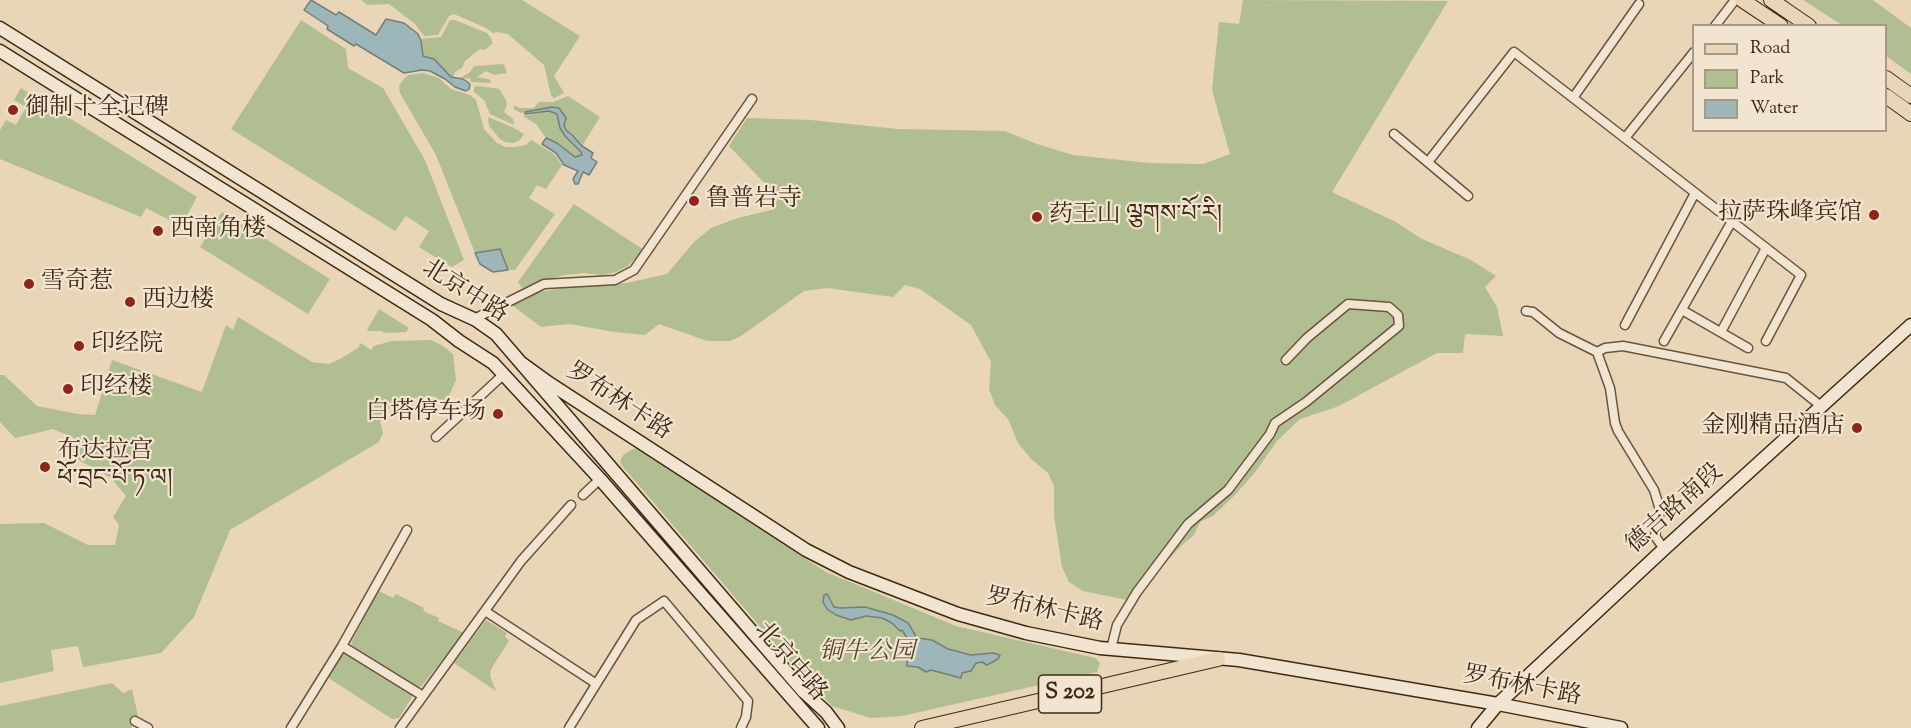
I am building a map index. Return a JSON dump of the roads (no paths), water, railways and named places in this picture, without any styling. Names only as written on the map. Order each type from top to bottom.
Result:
[{"type":"main road","points":[[1742,0],[1778,24]]},
{"type":"main road","points":[[1771,0],[1806,24]]},
{"type":"main road","name":"北京中路","points":[[0,28],[441,304],[474,319],[496,334],[614,473],[838,728]]},
{"type":"main road","name":"北京中路","points":[[0,51],[432,320],[493,363],[600,479],[818,728]]},
{"type":"main road","points":[[1887,79],[1911,96]]},
{"type":"main road","points":[[1887,97],[1911,114]]},
{"type":"main road","name":"德吉路南段","points":[[1478,728],[1498,704],[1664,549],[1911,325]]},
{"type":"main road","name":"罗布林卡路","points":[[520,362],[806,550],[849,572],[903,594],[992,624],[1026,633],[1111,649],[1239,660],[1498,704],[1621,728]]},
{"type":"main road","name":"S 202","points":[[922,728],[1218,659]]},
{"type":"street","points":[[1717,24],[1735,0]]},
{"type":"street","points":[[1574,99],[1639,4]]},
{"type":"street","points":[[1428,162],[1514,52],[1801,275],[1766,341]]},
{"type":"street","points":[[1625,138],[1692,54]]},
{"type":"street","points":[[474,319],[543,284],[615,280],[634,270],[752,99]]},
{"type":"street","points":[[1394,134],[1468,196]]},
{"type":"street","points":[[1625,325],[1695,193]]},
{"type":"street","points":[[1664,341],[1732,221]]},
{"type":"street","points":[[1721,332],[1766,248]]},
{"type":"street","points":[[1111,649],[1117,625],[1137,592],[1188,524],[1228,490],[1270,434],[1275,423],[1306,402],[1399,326],[1398,315],[1389,307],[1348,304],[1307,338],[1286,360]]},
{"type":"street","points":[[1682,310],[1748,348]]},
{"type":"street","points":[[1526,311],[1533,312],[1559,333],[1597,352],[1610,388],[1618,432],[1654,490],[1660,511],[1655,536],[1664,549]]},
{"type":"street","points":[[1597,352],[1605,348],[1623,346],[1786,378],[1821,406]]},
{"type":"street","points":[[436,437],[504,374]]},
{"type":"street","points":[[583,495],[600,479]]},
{"type":"street","points":[[400,728],[520,561],[571,506]]},
{"type":"street","points":[[291,728],[342,646],[407,530]]},
{"type":"street","points":[[569,728],[636,620],[664,601],[748,701],[746,717],[741,728]]},
{"type":"street","points":[[485,611],[595,683]]},
{"type":"street","points":[[342,646],[423,696]]},
{"type":"street","points":[[135,721],[148,728]]},
{"type":"water","points":[[311,0],[336,15],[339,12],[376,35],[386,19],[404,23],[418,34],[423,56],[434,59],[451,77],[463,79],[469,83],[469,89],[466,91],[455,87],[430,71],[404,73],[356,44],[354,46],[327,29],[328,26],[304,10]]},
{"type":"water","points":[[552,107],[559,108],[566,118],[564,125],[566,130],[582,146],[593,153],[591,158],[597,162],[589,175],[583,172],[578,184],[575,184],[573,179],[578,171],[564,165],[556,153],[542,144],[546,138],[557,143],[575,157],[582,155],[560,128],[557,114],[549,111],[525,114],[525,112]]},
{"type":"water","points":[[500,249],[508,270],[493,272],[480,264],[475,253]]},
{"type":"water","points":[[827,594],[834,607],[865,607],[893,615],[908,623],[917,638],[932,640],[948,649],[971,655],[993,653],[1000,655],[998,659],[987,665],[982,662],[976,663],[971,671],[962,673],[961,678],[907,666],[907,660],[912,660],[913,649],[911,639],[908,640],[902,630],[900,631],[892,623],[882,618],[866,616],[851,620],[836,615],[827,609],[823,602],[824,595]]},
{"type":"place","name":"御制十全记碑","points":[[13,110]]},
{"type":"place","name":"鲁普岩寺","points":[[694,201]]},
{"type":"place","name":"拉萨珠峰宾馆","points":[[1874,215]]},
{"type":"place","name":"药王山 ལྕགས་པོ་རི།","points":[[1037,217]]},
{"type":"place","name":"西南角楼","points":[[158,231]]},
{"type":"place","name":"雪奇惹","points":[[29,284]]},
{"type":"place","name":"西边楼","points":[[130,302]]},
{"type":"place","name":"印经院","points":[[79,346]]},
{"type":"place","name":"印经楼","points":[[68,389]]},
{"type":"place","name":"白塔停车场","points":[[498,414]]},
{"type":"place","name":"金刚精品酒店","points":[[1857,428]]},
{"type":"place","name":"布达拉宫 ཕོ་བྲང་པོ་ཏ་ལ།","points":[[45,467]]},
{"type":"park label","name":"铜牛公园","points":[[867,654]]}]
